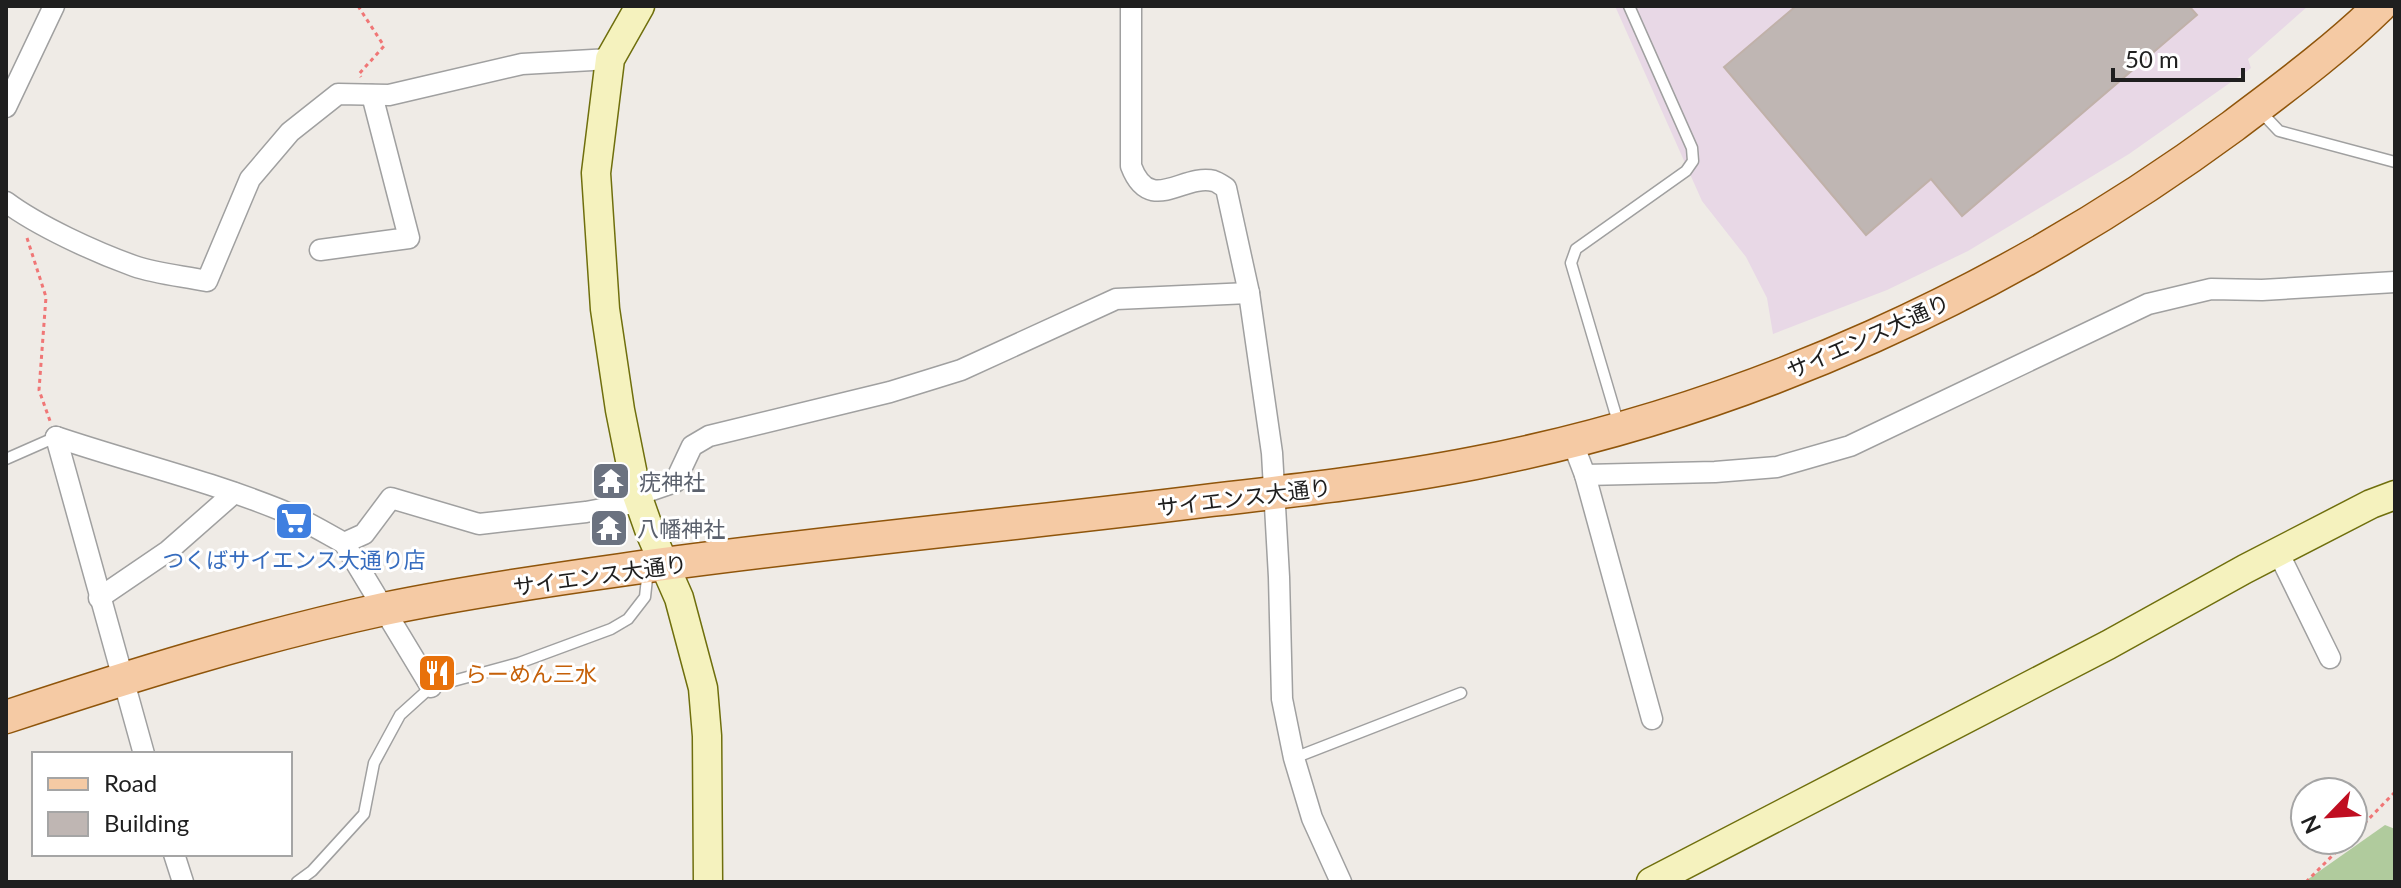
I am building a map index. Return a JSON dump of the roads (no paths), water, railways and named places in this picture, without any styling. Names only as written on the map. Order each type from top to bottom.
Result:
[{"type":"main road","name":"サイエンス大通り","points":[[6,717],[121,679],[267,637],[385,609],[657,565],[1275,493],[1440,470],[1572,441],[1687,409],[1781,374],[1918,316],[2091,223],[2257,108],[2380,6]]},
{"type":"street","points":[[6,107],[54,6]]},
{"type":"street","points":[[640,6],[610,59],[596,173],[605,309],[620,410],[638,498],[657,565],[679,598],[703,688],[707,736],[708,882]]},
{"type":"street","points":[[1131,6],[1131,166],[1136,179],[1146,187],[1162,192],[1197,181],[1215,181],[1226,188],[1249,293],[1272,453],[1282,699],[1294,758],[1312,818],[1341,882]]},
{"type":"street","points":[[12,206],[135,267],[207,281],[250,179],[290,132],[338,94],[389,95],[522,64],[610,59]]},
{"type":"street","points":[[320,250],[409,238],[372,95]]},
{"type":"street","points":[[1585,475],[1715,472],[1777,467],[1850,446],[2148,304],[2211,289],[2262,290],[2395,282]]},
{"type":"street","points":[[344,543],[364,534],[391,498],[479,524],[586,512],[638,498],[675,482],[692,446],[709,436],[890,392],[961,370],[1116,299],[1249,293]]},
{"type":"street","points":[[56,437],[282,510],[344,543],[431,687]]},
{"type":"street","points":[[56,437],[143,752]]},
{"type":"street","points":[[1572,441],[1585,475],[1652,719]]},
{"type":"street","points":[[99,598],[168,551],[234,493]]},
{"type":"street","points":[[1651,882],[2108,645],[2278,552],[2371,504],[2395,495]]},
{"type":"street","points":[[2278,552],[2330,658]]},
{"type":"street","points":[[175,856],[183,882]]},
{"type":"lane","points":[[1620,428],[1571,263],[1576,249],[1686,171],[1693,161],[1692,148],[1682,123],[1629,6]]},
{"type":"lane","points":[[2257,108],[2279,131],[2395,162]]},
{"type":"lane","points":[[6,459],[56,437]]},
{"type":"lane","points":[[297,882],[312,871],[364,814],[374,763],[400,715],[431,687],[519,663],[611,629],[628,619],[645,597],[657,565]]},
{"type":"lane","points":[[1294,758],[1461,693]]},
{"type":"place","name":"疣神社","points":[[611,481]]},
{"type":"place","name":"つくばサイエンス大通り店","points":[[294,521]]},
{"type":"place","name":"八幡神社","points":[[609,528]]},
{"type":"place","name":"らーめん三水","points":[[437,673]]}]
